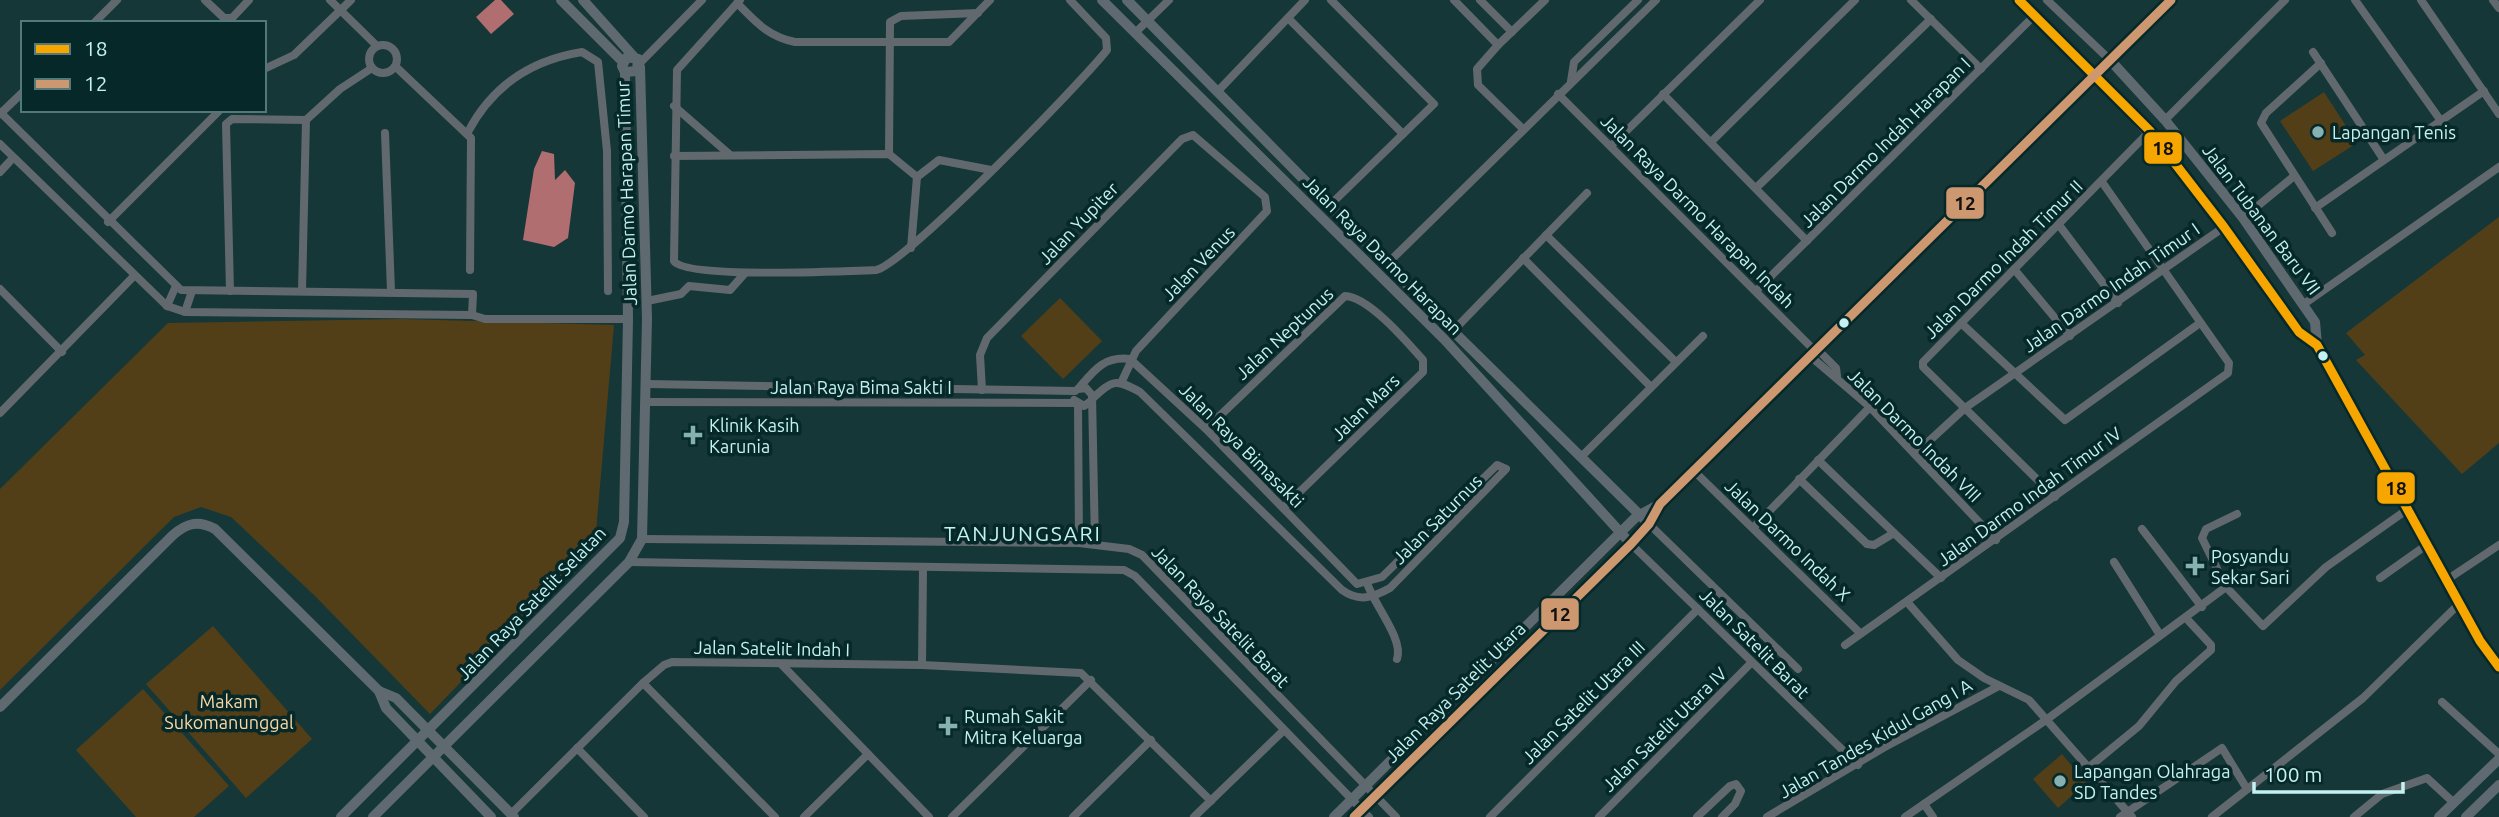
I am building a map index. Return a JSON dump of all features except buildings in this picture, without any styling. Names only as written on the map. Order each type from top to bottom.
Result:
[{"type":"street","points":[[96,21],[117,0]]},
{"type":"street","points":[[205,0],[224,18],[232,18],[249,0]]},
{"type":"street","points":[[330,0],[377,46]]},
{"type":"street","points":[[266,68],[294,55],[351,0]]},
{"type":"street","name":"Jalan Darmo Harapan Timur","points":[[561,0],[624,67],[628,319]]},
{"type":"street","name":"Jalan Darmo Harapan Timur","points":[[583,0],[638,62],[647,319]]},
{"type":"street","points":[[638,62],[627,57],[624,67],[633,74],[638,62],[702,0]]},
{"type":"street","points":[[990,0],[948,42],[779,39],[769,35],[738,1],[680,64],[674,106],[674,261],[677,266],[692,270],[745,273],[876,270],[911,249],[1107,50],[1106,38],[1070,0]]},
{"type":"street","name":"Jalan Raya Darmo Harapan","points":[[1102,0],[1444,339],[1633,542]]},
{"type":"street","name":"Jalan Raya Darmo Harapan","points":[[1127,0],[1648,526]]},
{"type":"street","points":[[1135,33],[1169,0]]},
{"type":"street","points":[[1218,91],[1305,0]]},
{"type":"street","points":[[1331,0],[1433,102],[1331,205]]},
{"type":"street","points":[[1454,0],[1498,45]]},
{"type":"street","points":[[1479,0],[1512,32]]},
{"type":"street","points":[[1524,129],[1475,79],[1477,69],[1498,45],[1545,0]]},
{"type":"street","points":[[1571,82],[1574,62],[1638,0]]},
{"type":"street","points":[[1388,263],[1656,0]]},
{"type":"street","points":[[1611,145],[1760,0]]},
{"type":"street","points":[[1711,142],[1855,0]]},
{"type":"street","points":[[1911,0],[1981,69]]},
{"type":"street","points":[[2019,0],[2150,131],[2300,332],[2317,345],[2461,602],[2480,641],[2499,667]]},
{"type":"street","points":[[1660,504],[2171,0]]},
{"type":"street","points":[[2165,120],[2285,0]]},
{"type":"street","points":[[2355,0],[2441,121]]},
{"type":"street","points":[[2421,0],[2499,114]]},
{"type":"street","points":[[2493,0],[2499,8]]},
{"type":"street","name":"Jalan Tubanan Baru VII","points":[[2051,1],[2165,120],[2243,218],[2315,322],[2317,345]]},
{"type":"street","points":[[890,154],[890,23],[894,18],[978,13]]},
{"type":"street","name":"Jalan Darmo Indah Harapan I","points":[[1757,290],[2035,15]]},
{"type":"street","points":[[1288,18],[1403,134]]},
{"type":"street","points":[[1756,188],[1931,19]]},
{"type":"street","points":[[386,45],[394,50],[398,59],[396,67],[388,73],[380,73],[372,68],[369,61],[371,52],[377,46],[386,45]]},
{"type":"street","points":[[468,132],[483,108],[509,80],[551,57],[582,52],[598,62],[607,151],[607,291]]},
{"type":"street","points":[[2313,52],[2384,160]]},
{"type":"street","points":[[2321,63],[2266,113],[2261,123],[2293,177],[2332,233]]},
{"type":"street","points":[[396,67],[468,132],[472,144],[470,270]]},
{"type":"street","points":[[230,291],[226,124],[232,118],[306,120],[340,89],[372,68]]},
{"type":"street","points":[[2315,208],[2484,91]]},
{"type":"street","points":[[21,94],[0,113],[175,288],[192,291],[391,291],[473,294],[472,315]]},
{"type":"street","name":"Jalan Raya Darmo Harapan Indah","points":[[1558,94],[1757,290],[1814,352],[1836,368],[1837,376]]},
{"type":"street","points":[[1663,94],[1807,241]]},
{"type":"street","points":[[674,106],[729,154]]},
{"type":"street","points":[[108,222],[218,112]]},
{"type":"street","points":[[302,291],[306,120]]},
{"type":"street","name":"Jalan Darmo Indah Timur II","points":[[2055,497],[1923,364],[2150,131]]},
{"type":"street","points":[[385,133],[391,291]]},
{"type":"street","name":"Jalan Yupiter","points":[[982,390],[980,355],[987,338],[1182,139],[1188,136],[1199,137],[1236,169]]},
{"type":"street","points":[[0,144],[167,306],[185,312],[472,315],[485,319],[647,319],[642,538],[629,562],[373,817]]},
{"type":"street","points":[[674,156],[890,154],[917,177]]},
{"type":"street","points":[[0,172],[13,158]]},
{"type":"street","points":[[911,249],[917,177],[939,160],[991,170]]},
{"type":"street","points":[[2304,304],[2499,167]]},
{"type":"street","name":"Jalan Venus","points":[[1122,381],[1130,359],[1265,216],[1265,197],[1236,169]]},
{"type":"street","points":[[2243,218],[2293,177]]},
{"type":"street","points":[[2015,373],[2061,418],[2067,420],[2200,323],[2102,182]]},
{"type":"street","points":[[1453,331],[1587,193]]},
{"type":"street","points":[[2059,225],[2118,303]]},
{"type":"street","name":"Jalan Darmo Indah Timur I","points":[[1915,454],[1965,408],[2224,227]]},
{"type":"street","points":[[1546,235],[1676,362]]},
{"type":"street","points":[[1523,258],[1651,387]]},
{"type":"street","points":[[647,301],[681,294],[689,286],[692,270]]},
{"type":"street","points":[[2014,270],[2070,336]]},
{"type":"street","points":[[689,286],[730,290],[745,273]]},
{"type":"street","points":[[0,413],[134,276]]},
{"type":"street","points":[[167,306],[175,288]]},
{"type":"street","points":[[0,289],[62,352]]},
{"type":"street","points":[[185,312],[192,291]]},
{"type":"street","name":"Jalan Neptunus","points":[[1206,429],[1340,298],[1350,296],[1361,300],[1388,324]]},
{"type":"street","name":"Jalan Raya Satelit Selatan","points":[[341,817],[419,742],[620,538],[624,523],[628,319]]},
{"type":"street","name":"Jalan Darmo Indah Timur I","points":[[1961,323],[2015,373]]},
{"type":"street","name":"Jalan Darmo Indah Timur IV","points":[[1845,645],[1908,603],[2225,376],[2230,370],[2229,363],[2200,323]]},
{"type":"street","name":"Jalan Mars","points":[[1283,508],[1423,372],[1423,360],[1388,324]]},
{"type":"street","points":[[1581,457],[1703,335]]},
{"type":"street","points":[[1079,543],[1077,390],[1095,368],[1109,359],[1130,359]]},
{"type":"street","name":"Jalan Raya Bimasakti","points":[[1130,359],[1206,429],[1354,582],[1367,583]]},
{"type":"street","name":"Jalan Darmo Indah VIII","points":[[1837,376],[1870,407],[1996,540]]},
{"type":"street","points":[[1092,400],[1105,387],[1122,381]]},
{"type":"street","name":"Jalan Raya Bimasakti","points":[[1122,381],[1140,392],[1342,590],[1357,598],[1371,597]]},
{"type":"street","name":"Jalan Raya Bima Sakti I","points":[[647,384],[1077,390]]},
{"type":"street","points":[[687,386],[687,403]]},
{"type":"street","points":[[1077,390],[1089,389],[1092,400],[1095,544]]},
{"type":"street","name":"Jalan Raya Bima Sakti I","points":[[647,402],[1087,406],[1092,400]]},
{"type":"street","points":[[1752,528],[1870,407]]},
{"type":"street","points":[[1818,460],[1941,578]]},
{"type":"street","name":"Jalan Saturnus","points":[[1367,583],[1382,577],[1497,465],[1506,469],[1390,589],[1371,597]]},
{"type":"street","name":"Jalan Darmo Indah X","points":[[1694,471],[1860,633]]},
{"type":"street","points":[[1799,479],[1867,544],[1874,545],[1894,533]]},
{"type":"street","name":"Jalan Raya Satelit Utara","points":[[1334,817],[1637,515],[1660,504]]},
{"type":"street","name":"Jalan Raya Satelit Utara","points":[[1351,800],[1361,815],[1375,796],[1633,542],[1648,526],[1660,504]]},
{"type":"street","points":[[2238,514],[2206,529],[2202,535],[2226,587],[2258,624],[2265,626],[2333,561],[2408,509]]},
{"type":"street","points":[[0,707],[173,536],[191,523],[205,523],[215,529],[379,691],[396,698],[512,816]]},
{"type":"street","points":[[1648,526],[1798,669]]},
{"type":"street","points":[[2142,528],[2202,607]]},
{"type":"street","name":"Jalan Raya Satelit Barat","points":[[642,538],[1079,543],[1129,549],[1142,555],[1365,786]]},
{"type":"street","name":"Jalan Satelit Barat","points":[[1633,542],[1751,663],[1855,762]]},
{"type":"street","points":[[2380,578],[2428,544]]},
{"type":"street","points":[[2448,579],[2499,545]]},
{"type":"street","name":"Jalan Raya Satelit Barat","points":[[629,562],[923,569],[1124,570],[1135,576],[1351,800]]},
{"type":"street","points":[[2115,562],[2160,635]]},
{"type":"street","points":[[922,665],[923,569]]},
{"type":"street","points":[[1367,583],[1371,597],[1398,640],[1397,659]]},
{"type":"street","points":[[1905,817],[2046,720],[2226,587]]},
{"type":"street","points":[[2212,817],[2356,704],[2461,602]]},
{"type":"street","points":[[1908,603],[1946,649],[1986,679],[2026,697],[2127,815],[2222,748],[2247,789]]},
{"type":"street","name":"Jalan Satelit Utara III","points":[[1490,817],[1698,609]]},
{"type":"street","points":[[2088,768],[2139,726],[2176,681],[2211,650],[2211,645],[2186,618]]},
{"type":"street","name":"Jalan Satelit Indah I","points":[[512,816],[643,683],[657,670],[672,662],[922,665],[1081,673],[1091,680]]},
{"type":"street","name":"Jalan Satelit Utara IV","points":[[1599,817],[1751,663]]},
{"type":"street","points":[[782,665],[929,817]]},
{"type":"street","points":[[952,817],[1091,680],[1211,801]]},
{"type":"street","points":[[643,683],[775,817]]},
{"type":"street","name":"Jalan Tandes Kidul Gang I A","points":[[1767,817],[1855,762],[1998,685]]},
{"type":"street","points":[[379,691],[386,708],[491,817]]},
{"type":"street","points":[[2438,817],[2448,796],[2498,755],[2442,702]]},
{"type":"street","points":[[1194,817],[1283,731]]},
{"type":"street","points":[[1073,817],[1151,740]]},
{"type":"street","points":[[577,748],[644,817]]},
{"type":"street","points":[[804,817],[868,754]]},
{"type":"street","points":[[2354,817],[2382,794],[2427,778],[2448,796]]},
{"type":"street","points":[[1697,817],[1730,786],[1736,784],[1741,791],[1739,798],[1722,817]]},
{"type":"street","points":[[2466,817],[2499,785]]},
{"type":"street","points":[[1365,786],[1396,817]]},
{"type":"street","points":[[1924,804],[1933,817]]},
{"type":"green space","name":"Lapangan Tenis","points":[[2324,92],[2357,143],[2313,171],[2280,121]]},
{"type":"green space","points":[[2499,217],[2499,443],[2462,474],[2356,360],[2365,355],[2346,333]]},
{"type":"green space","points":[[1060,298],[1102,341],[1063,379],[1021,336]]},
{"type":"green space","points":[[401,319],[614,325],[595,543],[430,714],[315,596],[231,517],[201,507],[174,517],[0,690],[0,489],[168,323]]},
{"type":"green space","name":"Makam Sukomanunggal","points":[[213,626],[312,739],[246,798],[146,684]]},
{"type":"green space","points":[[143,689],[229,786],[194,817],[136,817],[76,750]]},
{"type":"green space","name":"Lapangan Olahraga SD Tandes","points":[[2062,754],[2086,783],[2058,808],[2033,779]]},
{"type":"shaded area","points":[[495,0],[501,0],[514,14],[491,34],[476,17]]},
{"type":"shaded area","points":[[542,151],[554,154],[555,180],[565,170],[575,183],[568,238],[554,247],[523,240],[534,169]]},
{"type":"transit line","name":"18","points":[[2019,0],[2150,131],[2224,227],[2299,332],[2317,345],[2480,641],[2499,667]]},
{"type":"transit line","name":"12","points":[[1354,817],[1631,544],[1649,524],[1660,504],[2171,0]]},
{"type":"place","name":"Lapangan Tenis","points":[[2318,132]]},
{"type":"place","name":"Klinik Kasih Karunia","points":[[693,435]]},
{"type":"place","name":"Posyandu Sekar Sari","points":[[2195,566]]},
{"type":"place","name":"Rumah Sakit Mitra Keluarga","points":[[948,726]]},
{"type":"place","name":"Lapangan Olahraga SD Tandes","points":[[2060,781]]},
{"type":"district","name":"TANJUNGSARI","points":[[1023,533]]}]
